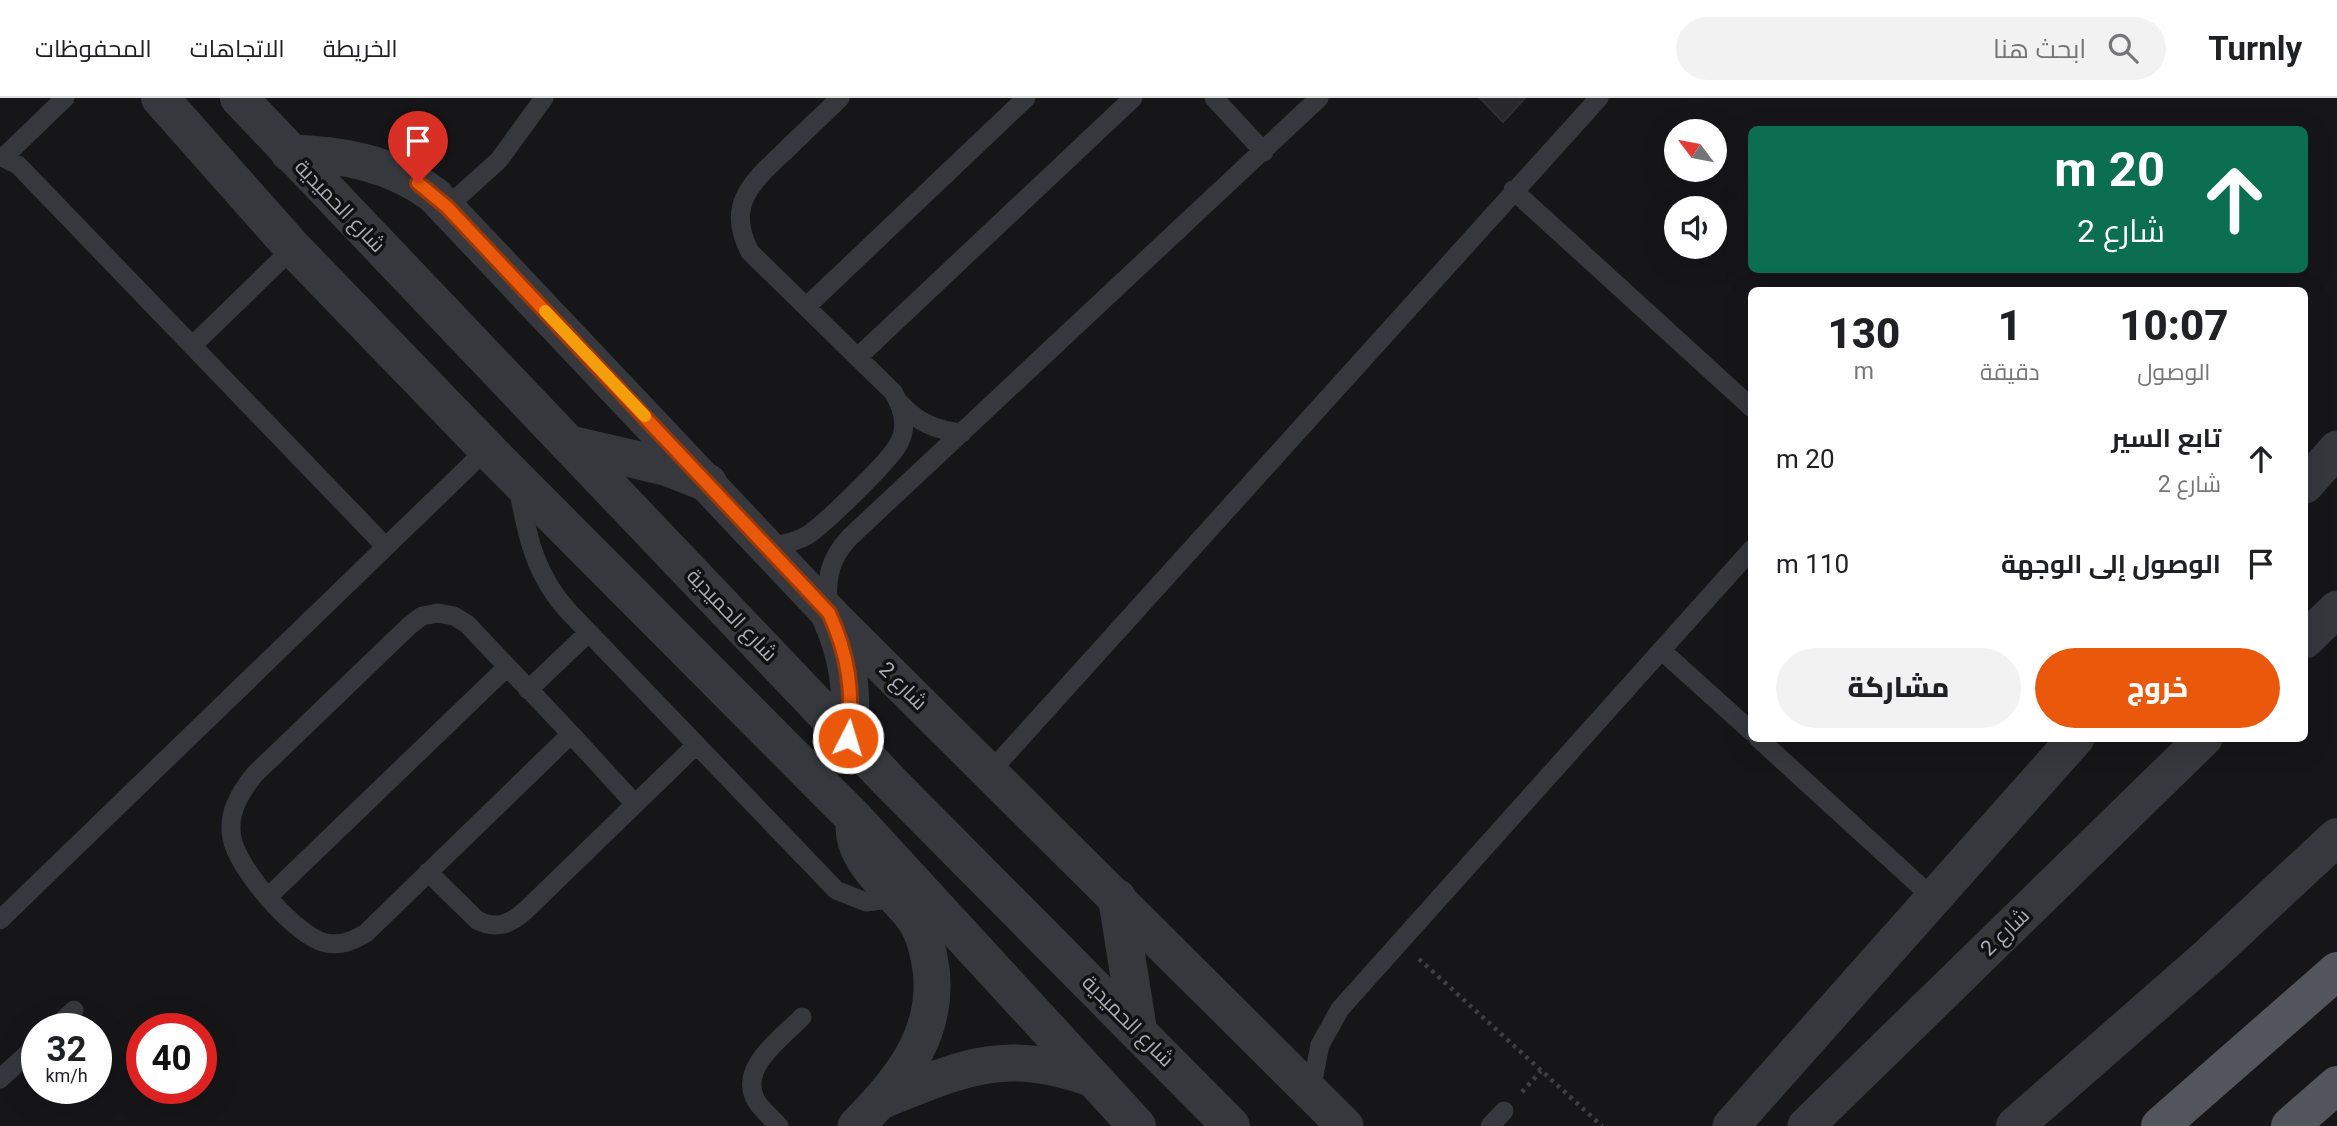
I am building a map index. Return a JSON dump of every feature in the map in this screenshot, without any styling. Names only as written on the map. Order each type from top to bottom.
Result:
[{"type":"main road","points":[[2160,1126],[2337,971]]},
{"type":"main road","points":[[2290,1126],[2337,1085]]},
{"type":"street","points":[[160,98],[293,248],[487,449],[855,819],[1137,1126]]},
{"type":"street","name":"شارع الحميدية","points":[[239,98],[848,738],[1231,1126]]},
{"type":"street","name":"شارع 2","points":[[289,153],[347,157],[375,164],[418,183],[447,207],[829,613],[1345,1126]]},
{"type":"street","points":[[568,444],[667,467],[708,483]]},
{"type":"street","points":[[2308,482],[2337,449]]},
{"type":"street","points":[[2308,637],[2337,609]]},
{"type":"street","points":[[829,613],[839,636],[851,685],[848,738]]},
{"type":"street","points":[[1731,1126],[2072,742]]},
{"type":"street","name":"شارع 2","points":[[1806,1126],[2200,742]]},
{"type":"street","points":[[855,819],[855,840],[861,854],[916,920],[926,943],[932,992],[930,1015],[914,1057],[882,1100],[856,1126]]},
{"type":"street","points":[[2015,1126],[2199,965],[2337,837]]},
{"type":"street","points":[[1117,898],[1138,1030]]},
{"type":"street","points":[[882,1100],[949,1072],[999,1062],[1031,1062],[1091,1078]]},
{"type":"lane","points":[[65,98],[2,156],[18,165],[386,547]]},
{"type":"lane","points":[[447,207],[499,160],[544,98]]},
{"type":"lane","points":[[840,98],[750,186],[740,211],[740,225],[750,252],[858,357],[900,403],[921,422],[934,428],[962,433]]},
{"type":"lane","points":[[806,307],[1026,98]]},
{"type":"lane","points":[[858,357],[1133,98]]},
{"type":"lane","points":[[1214,98],[1264,152]]},
{"type":"lane","points":[[829,613],[828,575],[840,548],[1319,98]]},
{"type":"lane","points":[[990,772],[1513,190],[1599,98]]},
{"type":"lane","points":[[1513,190],[1748,404]]},
{"type":"lane","points":[[193,345],[293,248]]},
{"type":"lane","points":[[766,545],[795,541],[812,532],[893,454],[904,428],[900,403]]},
{"type":"lane","points":[[0,920],[487,449]]},
{"type":"lane","points":[[517,479],[527,536],[538,570],[556,598],[588,634],[836,890],[866,902],[897,898]]},
{"type":"lane","points":[[1311,1090],[1320,1045],[1329,1026],[1748,553]]},
{"type":"lane","points":[[570,734],[366,933],[339,944],[311,937],[269,896],[238,859],[231,837],[232,814],[240,793],[254,775],[409,626],[422,616],[438,613],[454,615],[467,624],[635,803]]},
{"type":"lane","points":[[528,690],[588,634]]},
{"type":"lane","points":[[1661,650],[1748,728]]},
{"type":"lane","points":[[269,896],[507,667]]},
{"type":"lane","points":[[1762,742],[1933,897]]},
{"type":"lane","points":[[428,872],[477,920],[486,924],[507,924],[525,911],[696,746]]},
{"type":"lane","points":[[71,1013],[74,1010]]},
{"type":"lane","points":[[779,1126],[757,1101],[752,1074],[762,1058],[802,1017]]},
{"type":"lane","points":[[0,1079],[21,1060]]},
{"type":"lane","points":[[1490,1126],[1504,1111]]},
{"type":"path","points":[[1401,942],[1602,1126]]},
{"type":"building","points":[[1480,98],[1525,98],[1503,122]]},
{"type":"slow traffic","points":[[545,311],[645,416]]},
{"type":"route","points":[[418,183],[447,207],[829,613],[839,636],[851,685],[848,738]]}]
